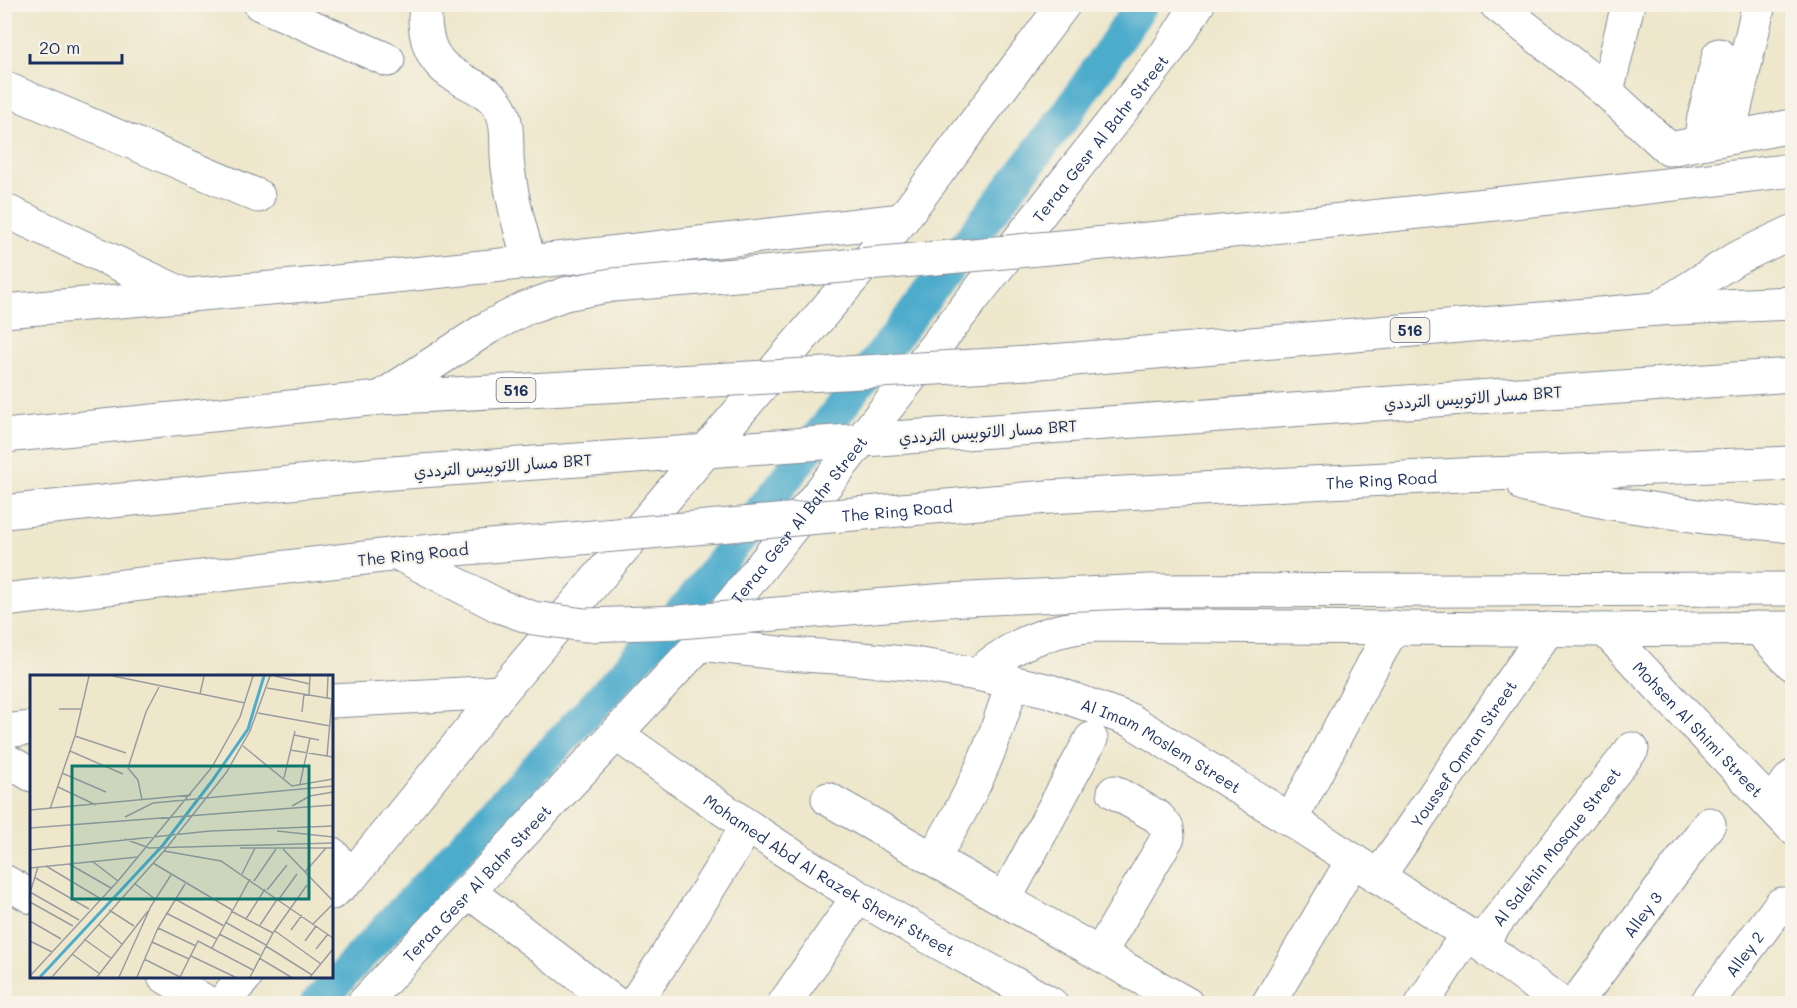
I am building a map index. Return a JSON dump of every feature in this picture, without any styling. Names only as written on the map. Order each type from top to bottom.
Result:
[{"type":"main road","points":[[260,4],[388,60]]},
{"type":"main road","points":[[427,4],[425,30],[438,62],[450,74],[493,98],[505,119],[507,165],[512,198],[530,262]]},
{"type":"main road","points":[[338,875],[501,692],[902,220],[1064,4]]},
{"type":"main road","name":"Teraa Gesr Al Bahr Street","points":[[363,1004],[700,644],[1166,54],[1198,4]]},
{"type":"main road","points":[[1496,4],[1607,92],[1699,143],[1792,126]]},
{"type":"main road","points":[[1607,92],[1628,4]]},
{"type":"main road","points":[[1699,143],[1759,4]]},
{"type":"main road","points":[[1699,143],[1719,55]]},
{"type":"main road","points":[[4,88],[258,196]]},
{"type":"main road","points":[[380,398],[489,327],[526,308],[565,294],[612,285],[1059,248],[1792,170]]},
{"type":"main road","points":[[4,210],[186,295]]},
{"type":"main road","points":[[4,311],[530,262],[902,220]]},
{"type":"main road","points":[[1657,309],[1735,259],[1792,232]]},
{"type":"main road","name":"516","points":[[4,436],[380,398],[1028,363],[1657,309],[1792,303]]},
{"type":"main road","name":"مسار الاتوبيس الترددي BRT","points":[[4,512],[378,474],[1792,375]]},
{"type":"main road","name":"The Ring Road","points":[[4,600],[399,554],[1048,497],[1461,475],[1792,463]]},
{"type":"main road","points":[[1461,475],[1611,503],[1706,517],[1792,526]]},
{"type":"main road","points":[[399,554],[499,606],[534,618],[585,625],[679,622],[947,600],[1150,591],[1792,589]]},
{"type":"main road","points":[[977,674],[1010,649],[1029,640],[1083,626],[1605,630],[1792,627]]},
{"type":"main road","points":[[1291,820],[1393,627]]},
{"type":"main road","points":[[1758,628],[1792,664]]},
{"type":"main road","name":"Youssef Omran Street","points":[[1268,1004],[1366,868],[1548,629]]},
{"type":"main road","name":"Mohsen Al Shimi Street","points":[[1605,630],[1792,827]]},
{"type":"main road","name":"Al Imam Moslem Street","points":[[700,644],[914,664],[977,674],[1050,691],[1130,720],[1291,820],[1473,938],[1562,1004]]},
{"type":"main road","points":[[933,858],[953,826],[984,765],[1012,682]]},
{"type":"main road","points":[[333,701],[501,692]]},
{"type":"main road","points":[[4,731],[30,728]]},
{"type":"main road","name":"Mohamed Abd Al Razek Sherif Street","points":[[616,734],[747,827],[858,897],[1051,1004]]},
{"type":"main road","points":[[1005,899],[1091,739]]},
{"type":"main road","name":"Al Salehin Mosque Street","points":[[1422,1004],[1473,938],[1632,749]]},
{"type":"main road","points":[[4,759],[30,774]]},
{"type":"main road","points":[[1768,803],[1792,777]]},
{"type":"main road","points":[[1100,953],[1168,837],[1167,828],[1158,818],[1114,792]]},
{"type":"main road","points":[[828,799],[1187,1004]]},
{"type":"main road","name":"Alley 3","points":[[1575,1004],[1709,824]]},
{"type":"main road","points":[[634,1004],[747,827]]},
{"type":"main road","points":[[4,881],[30,896]]},
{"type":"main road","points":[[468,891],[616,1004]]},
{"type":"main road","points":[[784,1004],[858,897]]},
{"type":"main road","name":"Alley 2","points":[[1706,1004],[1781,904]]},
{"type":"main road","points":[[167,978],[209,1004]]},
{"type":"main road","points":[[221,1004],[244,978]]},
{"type":"waterway","points":[[316,1004],[692,600],[1066,115],[1142,4]]}]
